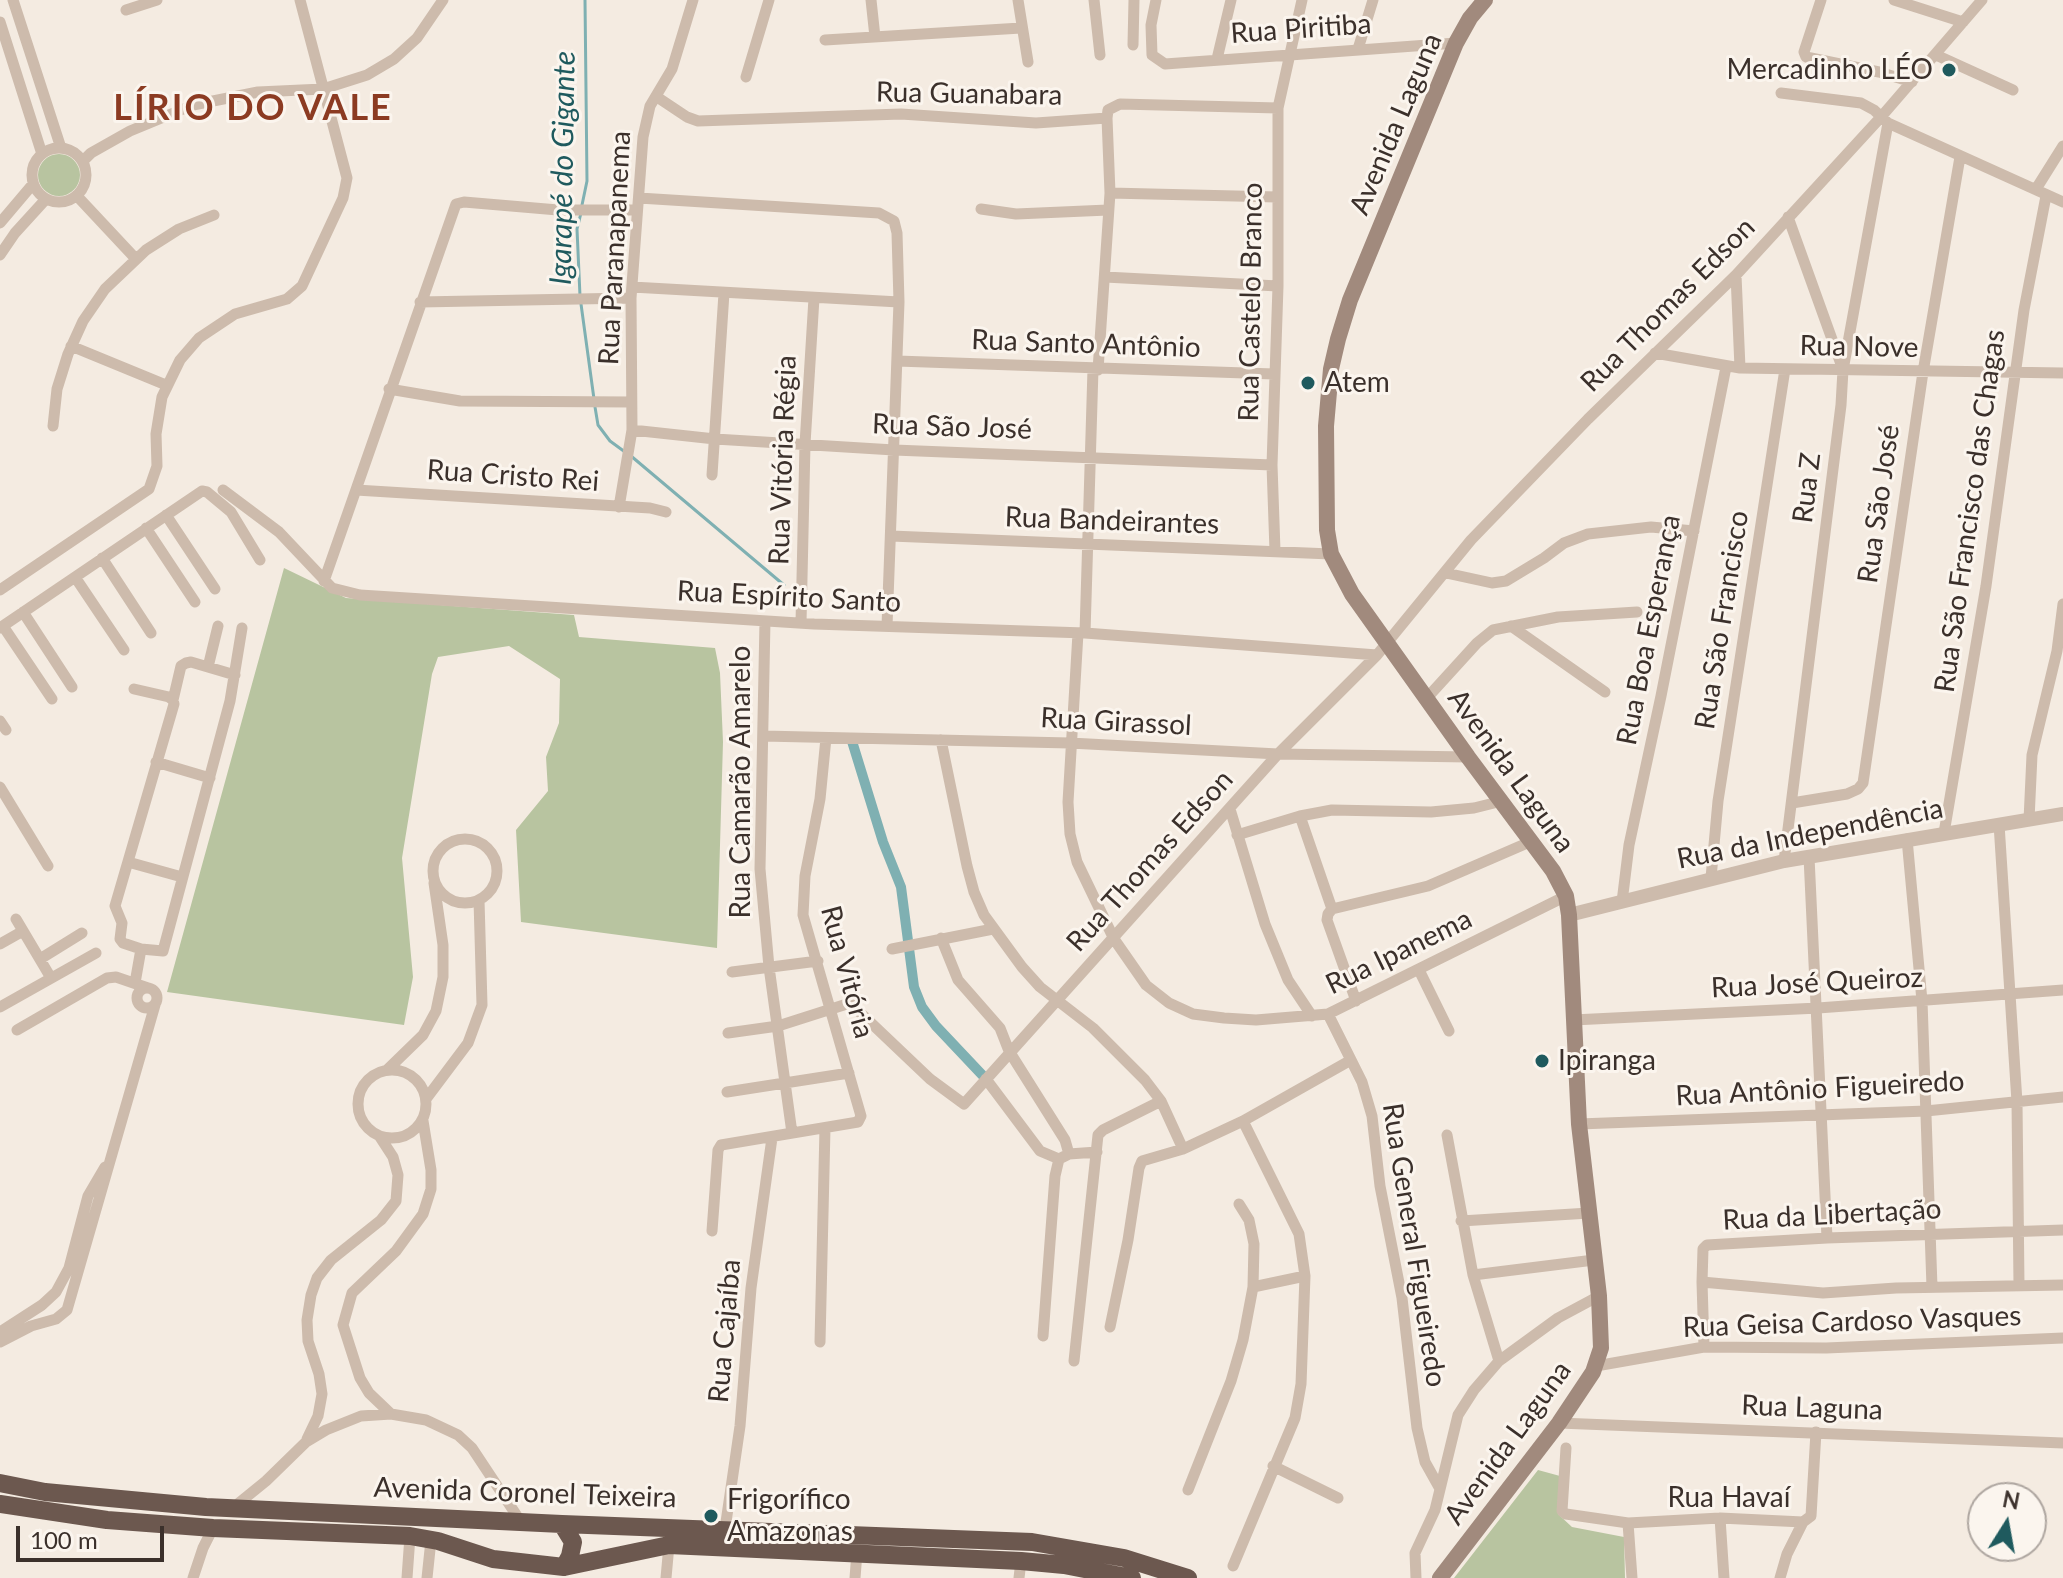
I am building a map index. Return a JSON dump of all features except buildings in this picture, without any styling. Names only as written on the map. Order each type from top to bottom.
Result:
[{"type":"highway","name":"Avenida Coronel Teixeira","points":[[0,1483],[55,1493],[232,1508],[1032,1542],[1124,1558],[1188,1578]]},
{"type":"highway","name":"Avenida Coronel Teixeira","points":[[0,1504],[107,1520],[410,1536],[493,1559],[564,1567],[669,1545],[857,1552],[1020,1570],[1064,1565],[1132,1578]]},
{"type":"highway","points":[[562,1524],[573,1542],[564,1567]]},
{"type":"main road","name":"Avenida Laguna","points":[[1440,1578],[1559,1423],[1596,1366],[1601,1337],[1579,1124],[1566,896],[1532,841],[1426,699],[1382,650],[1339,575],[1331,554],[1325,504],[1325,437],[1331,369],[1350,300],[1456,43],[1485,0]]},
{"type":"street","points":[[13,0],[61,148]]},
{"type":"street","points":[[126,10],[157,0]]},
{"type":"street","points":[[0,590],[149,489],[156,473],[157,422],[166,385],[189,348],[210,328],[249,308],[287,299],[302,286],[343,198],[346,170],[300,0]]},
{"type":"street","points":[[83,161],[91,153],[130,131],[193,105],[258,92],[323,89],[367,75],[394,59],[417,38],[443,0]]},
{"type":"street","name":"Rua Paranapanema","points":[[619,507],[632,430],[632,292],[644,129],[650,106],[672,69],[693,0]]},
{"type":"street","points":[[746,77],[769,0]]},
{"type":"street","points":[[871,0],[875,37]]},
{"type":"street","points":[[1018,0],[1028,62]]},
{"type":"street","points":[[1094,0],[1100,55]]},
{"type":"street","points":[[1133,45],[1134,0]]},
{"type":"street","name":"Rua Piritiba","points":[[1156,0],[1151,25],[1152,55],[1157,60],[1174,65],[1217,59],[1456,43]]},
{"type":"street","points":[[1217,59],[1231,0]]},
{"type":"street","name":"Rua Castelo Branco","points":[[1275,551],[1272,465],[1278,286],[1278,108],[1302,0]]},
{"type":"street","points":[[1358,49],[1373,0]]},
{"type":"street","points":[[1821,0],[1804,52],[1806,57],[1912,82]]},
{"type":"street","points":[[1894,0],[1963,22]]},
{"type":"street","name":"Rua Thomas Edson","points":[[838,1006],[853,1005],[906,1058],[964,1104],[1278,754],[1382,650],[1471,540],[1736,275],[1788,217],[1885,120],[1912,82],[1982,0]]},
{"type":"street","points":[[0,22],[42,154]]},
{"type":"street","points":[[825,40],[1021,28]]},
{"type":"street","points":[[1936,55],[2013,90]]},
{"type":"street","points":[[1781,93],[1861,103],[1885,120],[1960,157],[2063,202]]},
{"type":"street","name":"Rua Guanabara","points":[[657,97],[698,121],[901,114],[1036,123],[1107,118],[1108,110],[1120,104],[1278,108]]},
{"type":"street","name":"Rua Ipanema","points":[[1107,118],[1110,193],[1096,369],[1089,546],[1070,743],[1068,802],[1070,834],[1077,862],[1114,939],[1146,985],[1169,1003],[1193,1014],[1256,1020],[1312,1016],[1328,1014],[1356,1001],[1566,896]]},
{"type":"street","name":"Rua Z","points":[[1784,861],[1840,421],[1843,370],[1885,120]]},
{"type":"street","points":[[2041,192],[2063,146]]},
{"type":"street","points":[[61,148],[73,152],[83,161],[86,180],[77,196],[62,202],[46,199],[33,184],[32,171],[42,154],[61,148]]},
{"type":"street","name":"Rua São José","points":[[1792,803],[1847,794],[1863,783],[1923,372],[1960,157]]},
{"type":"street","points":[[0,223],[33,184]]},
{"type":"street","name":"Rua São Francisco das Chagas","points":[[1944,833],[1986,586],[2041,192]]},
{"type":"street","points":[[1110,193],[1277,197]]},
{"type":"street","points":[[77,196],[135,258]]},
{"type":"street","points":[[0,255],[46,199]]},
{"type":"street","points":[[324,581],[456,204],[464,202],[572,211],[638,204],[879,213],[894,221],[897,233],[899,302],[887,626]]},
{"type":"street","points":[[981,209],[1016,214],[1108,210]]},
{"type":"street","points":[[53,426],[57,389],[71,346],[83,321],[105,289],[135,258],[170,234],[214,215]]},
{"type":"street","points":[[1788,217],[1843,370]]},
{"type":"street","points":[[1736,275],[1740,368]]},
{"type":"street","points":[[1105,277],[1278,286]]},
{"type":"street","points":[[420,302],[567,299],[632,292],[724,293],[899,302]]},
{"type":"street","points":[[712,475],[724,293]]},
{"type":"street","name":"Rua Vitória Régia","points":[[801,623],[805,444],[814,298]]},
{"type":"street","points":[[71,346],[166,385]]},
{"type":"street","name":"Rua Nove","points":[[1655,353],[1740,368],[2063,373]]},
{"type":"street","name":"Rua Santo Antônio","points":[[897,361],[1274,374]]},
{"type":"street","name":"Rua Boa Esperança","points":[[1622,902],[1629,845],[1726,367]]},
{"type":"street","name":"Rua São Francisco","points":[[1711,878],[1718,801],[1785,369]]},
{"type":"street","points":[[389,389],[460,401],[631,402]]},
{"type":"street","name":"Rua São José","points":[[632,430],[715,439],[894,450],[1272,465]]},
{"type":"street","name":"Rua Espírito Santo","points":[[223,490],[279,532],[332,588],[360,595],[801,623],[1082,633],[1382,650]]},
{"type":"street","name":"Rua Cristo Rei","points":[[356,490],[650,508],[666,512]]},
{"type":"street","points":[[52,699],[2,627],[146,528],[202,491],[207,492],[231,512],[260,560]]},
{"type":"street","points":[[166,515],[215,589]]},
{"type":"street","points":[[1446,573],[1492,583],[1506,581],[1564,543],[1588,534],[1651,527],[1694,531]]},
{"type":"street","points":[[146,528],[195,602]]},
{"type":"street","name":"Rua Bandeirantes","points":[[891,536],[1331,554]]},
{"type":"street","points":[[102,558],[151,633]]},
{"type":"street","points":[[75,577],[124,650]]},
{"type":"street","points":[[2029,820],[2032,755],[2057,651],[2063,604]]},
{"type":"street","points":[[23,612],[72,687]]},
{"type":"street","points":[[1426,699],[1477,643],[1493,630],[1593,613],[1637,612]]},
{"type":"street","name":"Rua Camarão Amarelo","points":[[765,621],[760,869],[769,967],[792,1133]]},
{"type":"street","points":[[208,667],[218,626]]},
{"type":"street","points":[[1511,626],[1605,692]]},
{"type":"street","points":[[235,675],[191,662],[181,666],[115,911],[122,923],[123,943],[163,951],[230,701],[235,675],[242,628]]},
{"type":"street","points":[[134,689],[173,700]]},
{"type":"street","name":"Rua Girassol","points":[[763,736],[1070,743],[1278,754],[1468,757]]},
{"type":"street","name":"Rua Vitória","points":[[825,1128],[858,1122],[861,1116],[849,1073],[838,1006],[807,932],[803,897],[820,799],[826,738]]},
{"type":"street","points":[[941,740],[974,892],[993,929],[1040,987],[1093,1028],[1145,1080],[1161,1101],[1183,1149]]},
{"type":"street","points":[[156,762],[210,778]]},
{"type":"street","points":[[0,787],[48,866]]},
{"type":"street","points":[[1237,835],[1332,810],[1431,812],[1460,810],[1502,801]]},
{"type":"street","points":[[1230,809],[1265,924],[1288,980],[1312,1016]]},
{"type":"street","name":"Rua da Independência","points":[[1569,915],[1784,861],[2063,814]]},
{"type":"street","points":[[1300,816],[1332,909],[1327,920],[1356,1001]]},
{"type":"street","points":[[1999,824],[2017,1102],[2019,1286]]},
{"type":"street","points":[[306,1442],[318,1416],[322,1394],[308,1341],[307,1320],[317,1278],[331,1260],[392,1209],[397,1195],[398,1175],[393,1157],[380,1137],[364,1125],[358,1106],[359,1096],[369,1079],[387,1070],[423,1035],[436,1011],[443,977],[443,945],[434,883],[433,862],[437,853],[453,840],[473,839],[484,845],[497,863],[494,884],[479,900],[457,903],[448,899],[434,883]]},
{"type":"street","points":[[1907,839],[1922,1001],[1932,1287]]},
{"type":"street","points":[[1332,909],[1428,886],[1532,841]]},
{"type":"street","points":[[1809,857],[1827,1238]]},
{"type":"street","points":[[128,862],[182,877]]},
{"type":"street","points":[[391,1414],[369,1393],[360,1378],[343,1325],[352,1293],[396,1251],[423,1214],[431,1189],[423,1121],[426,1099],[468,1043],[480,1016],[483,984],[478,936],[479,900]]},
{"type":"street","points":[[16,919],[51,978]]},
{"type":"street","points":[[892,949],[993,929]]},
{"type":"street","points":[[0,944],[23,931]]},
{"type":"street","points":[[40,959],[82,933]]},
{"type":"street","points":[[941,938],[958,980],[1000,1028],[1009,1051],[1065,1140],[1064,1156],[1055,1176],[1043,1336]]},
{"type":"street","points":[[135,983],[141,949]]},
{"type":"street","points":[[0,1007],[96,953]]},
{"type":"street","points":[[732,972],[818,961]]},
{"type":"street","points":[[1419,970],[1449,1031]]},
{"type":"street","points":[[116,977],[139,1001],[149,1008],[155,1005]]},
{"type":"street","points":[[0,1342],[62,1316],[70,1300],[157,994],[135,983],[116,977],[107,978],[17,1030]]},
{"type":"street","points":[[147,1029],[139,1001],[141,990],[148,988]]},
{"type":"street","name":"Rua José Queiroz","points":[[1573,1020],[1818,1008],[2063,990]]},
{"type":"street","points":[[728,1033],[778,1026],[838,1006]]},
{"type":"street","name":"Rua General Figueiredo","points":[[1328,1014],[1362,1082],[1372,1116],[1380,1186],[1402,1298],[1417,1428],[1425,1462],[1439,1487]]},
{"type":"street","points":[[1110,1327],[1140,1164],[1147,1159],[1183,1149],[1243,1121],[1351,1060]]},
{"type":"street","points":[[387,1070],[398,1070],[415,1078],[426,1099]]},
{"type":"street","points":[[727,1092],[849,1073]]},
{"type":"street","points":[[986,1079],[1040,1151],[1064,1156],[1097,1152]]},
{"type":"street","name":"Rua Antônio Figueiredo","points":[[1579,1124],[1926,1111],[2063,1097]]},
{"type":"street","points":[[1074,1361],[1098,1135],[1161,1101]]},
{"type":"street","points":[[380,1137],[403,1137],[417,1129],[423,1121]]},
{"type":"street","points":[[1233,1566],[1295,1418],[1300,1398],[1305,1276],[1299,1234],[1243,1121]]},
{"type":"street","points":[[712,1231],[718,1150],[721,1145],[825,1128],[820,1342]]},
{"type":"street","points":[[1447,1135],[1473,1275],[1499,1361]]},
{"type":"street","name":"Rua Cajaíba","points":[[725,1529],[740,1426],[751,1288],[772,1138]]},
{"type":"street","points":[[0,1332],[42,1305],[56,1292],[69,1268],[88,1196],[110,1160]]},
{"type":"street","points":[[1188,1490],[1231,1381],[1253,1287],[1254,1244],[1249,1220],[1239,1204]]},
{"type":"street","points":[[1461,1221],[1589,1213]]},
{"type":"street","name":"Rua da Libertação","points":[[1704,1347],[1702,1282],[1703,1249],[1707,1245],[2063,1230]]},
{"type":"street","points":[[1473,1275],[1594,1260]]},
{"type":"street","points":[[1253,1287],[1305,1276]]},
{"type":"street","points":[[1702,1282],[1809,1293],[2063,1285]]},
{"type":"street","points":[[56,1292],[70,1300]]},
{"type":"street","points":[[1416,1578],[1415,1553],[1435,1510],[1458,1415],[1474,1390],[1499,1361],[1558,1318],[1599,1296]]},
{"type":"street","points":[[42,1305],[50,1320]]},
{"type":"street","name":"Rua Geisa Cardoso Vasques","points":[[1596,1366],[1704,1347],[1826,1348],[2063,1338]]},
{"type":"street","points":[[232,1508],[266,1481],[306,1442],[342,1422],[361,1416],[391,1414],[426,1420],[458,1435],[472,1448],[521,1522]]},
{"type":"street","name":"Rua Laguna","points":[[1559,1423],[2063,1443]]},
{"type":"street","name":"Rua Havaí","points":[[1566,1448],[1562,1511],[1574,1516],[1628,1523],[1720,1518],[1803,1522],[1811,1516],[1816,1432]]},
{"type":"street","points":[[1273,1466],[1338,1498]]},
{"type":"street","points":[[0,1516],[28,1509]]},
{"type":"street","points":[[1720,1518],[1724,1578]]},
{"type":"street","points":[[1780,1578],[1787,1554],[1803,1522]]},
{"type":"street","points":[[1628,1523],[1632,1578]]},
{"type":"street","points":[[193,1578],[213,1528]]},
{"type":"street","points":[[407,1578],[410,1536]]},
{"type":"street","points":[[427,1578],[431,1540]]},
{"type":"street","points":[[666,1578],[669,1545]]},
{"type":"street","points":[[855,1578],[857,1552]]},
{"type":"green space","points":[[59,154],[74,160],[80,175],[74,190],[59,196],[44,190],[38,175],[44,160]]},
{"type":"green space","points":[[284,568],[346,598],[574,615],[579,637],[715,648],[720,673],[723,742],[717,948],[521,922],[516,830],[548,791],[546,757],[559,723],[560,679],[509,646],[438,657],[432,674],[402,858],[413,977],[404,1025],[167,992]]},
{"type":"green space","points":[[1538,1470],[1560,1476],[1558,1514],[1572,1527],[1624,1537],[1625,1578],[1454,1578]]},
{"type":"waterway","name":"Igarapé do Gigante","points":[[582,205],[587,181],[585,0]]},
{"type":"waterway","name":"Igarapé do Gigante","points":[[580,296],[577,229],[581,213]]},
{"type":"waterway","name":"Igarapé do Gigante","points":[[581,304],[594,399]]},
{"type":"waterway","name":"Igarapé do Gigante","points":[[595,407],[598,425],[610,441],[625,452]]},
{"type":"waterway","name":"Igarapé do Gigante","points":[[631,456],[784,585]]},
{"type":"waterway","points":[[851,738],[883,842],[901,887],[914,987],[922,1007],[936,1026],[986,1079]]},
{"type":"place","name":"Mercadinho LÉO","points":[[1949,70]]},
{"type":"place","name":"Atem","points":[[1308,383]]},
{"type":"place","name":"Ipiranga","points":[[1542,1061]]},
{"type":"place","name":"Frigorífico Amazonas","points":[[711,1516]]},
{"type":"district","name":"LÍRIO DO VALE","points":[[253,108]]}]
